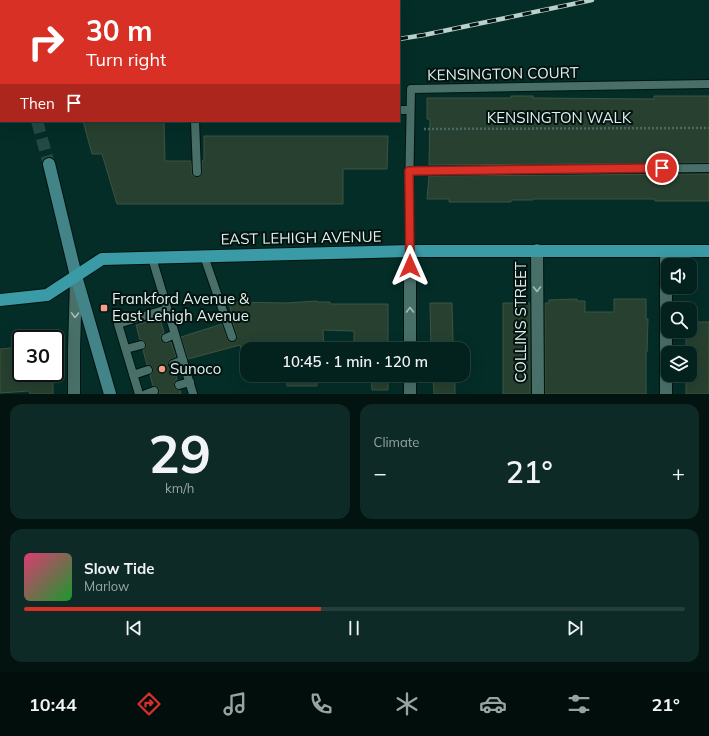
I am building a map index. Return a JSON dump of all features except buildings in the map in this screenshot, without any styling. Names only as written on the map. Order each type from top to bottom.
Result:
[{"type":"main road","points":[[48,164],[76,276],[110,394]]},
{"type":"main road","name":"EAST LEHIGH AVENUE","points":[[0,300],[47,295],[102,259],[410,251],[709,251]]},
{"type":"street","name":"COLLINS STREET","points":[[537,250],[538,394]]},
{"type":"street","points":[[666,250],[666,394]]},
{"type":"street","points":[[410,251],[410,342]]},
{"type":"street","points":[[74,394],[76,276]]},
{"type":"street","points":[[410,382],[410,394]]},
{"type":"lane","name":"KENSINGTON COURT","points":[[410,251],[409,171],[410,110],[412,89],[709,84]]},
{"type":"lane","points":[[400,110],[410,110]]},
{"type":"lane","points":[[195,122],[197,172]]},
{"type":"lane","points":[[409,171],[709,168]]},
{"type":"lane","points":[[204,256],[232,337]]},
{"type":"lane","points":[[152,258],[193,394]]},
{"type":"lane","points":[[139,394],[118,324],[167,309]]},
{"type":"lane","points":[[166,338],[175,334]]},
{"type":"lane","points":[[126,350],[141,345]]},
{"type":"lane","points":[[173,364],[183,360]]},
{"type":"lane","points":[[133,375],[148,370]]},
{"type":"lane","points":[[179,385],[190,382]]},
{"type":"lane","points":[[146,394],[154,391]]},
{"type":"path","name":"KENSINGTON WALK","points":[[410,129],[709,128]]},
{"type":"tunnel","points":[[37,122],[49,164]]},
{"type":"railway","points":[[400,39],[592,0]]},
{"type":"place","name":"Frankford Avenue & East Lehigh Avenue","points":[[104,308]]},
{"type":"place","name":"Sunoco","points":[[162,369]]},
{"type":"route","points":[[410,266],[409,171],[662,168]]}]
